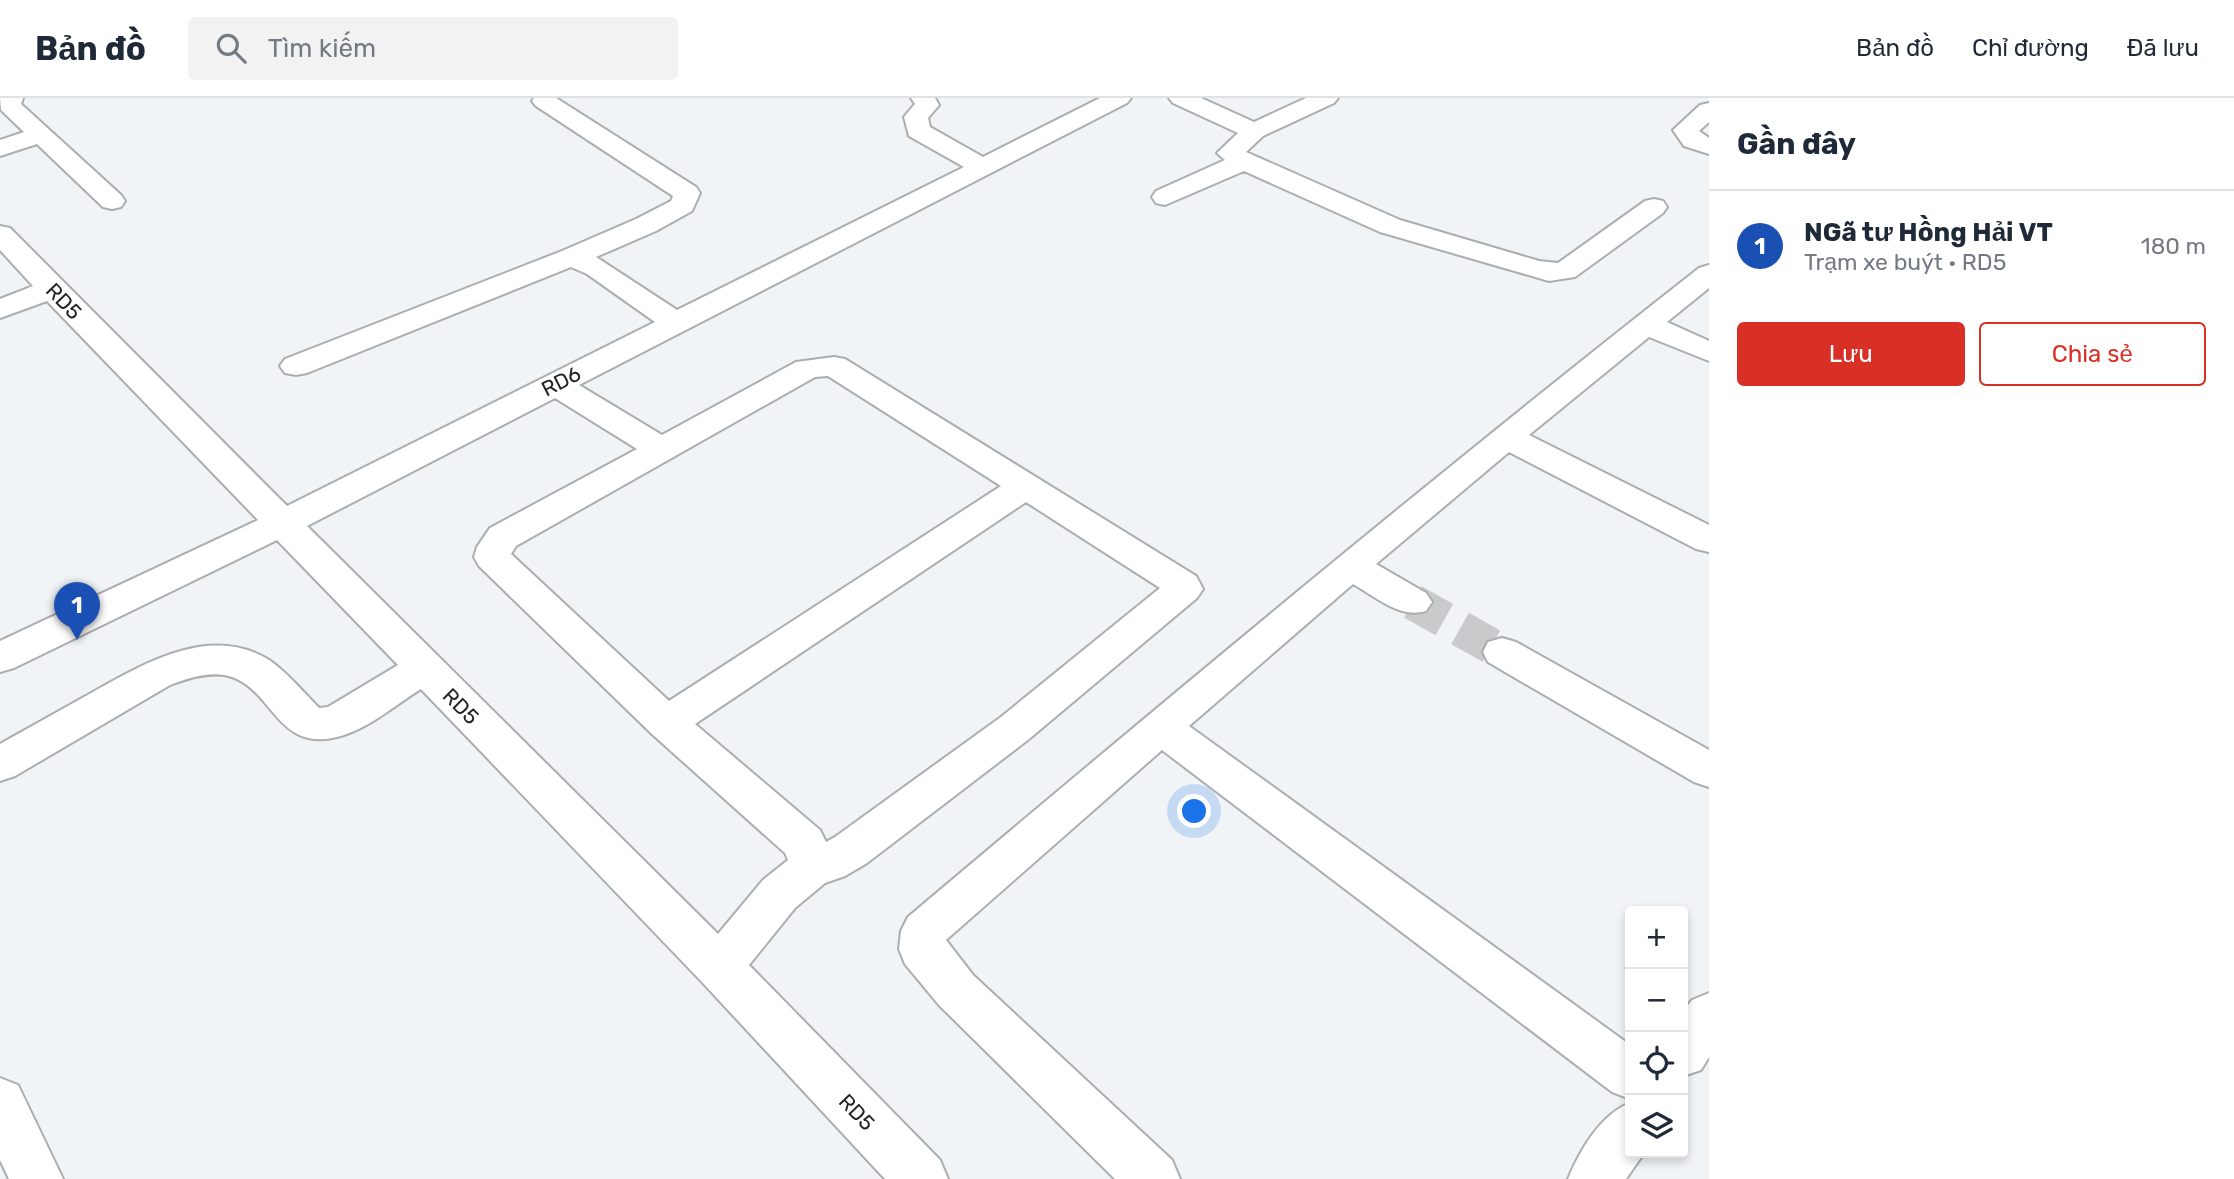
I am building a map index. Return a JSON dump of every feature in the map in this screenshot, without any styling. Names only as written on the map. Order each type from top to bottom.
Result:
[{"type":"street","points":[[11,98],[9,104],[112,201]]},
{"type":"street","points":[[923,98],[927,105],[916,117],[918,131],[983,167]]},
{"type":"street","name":"RD6","points":[[0,658],[283,523],[1119,98]]},
{"type":"street","points":[[1181,98],[1254,131]]},
{"type":"street","points":[[1326,98],[1254,131],[1230,153],[1247,160],[1255,167],[1390,226],[1549,272],[1565,271],[1654,207]]},
{"type":"street","points":[[296,366],[572,257],[646,225],[683,205],[687,193],[544,101]]},
{"type":"street","points":[[1709,110],[1685,130],[1693,141],[1709,146]]},
{"type":"street","points":[[0,148],[41,135]]},
{"type":"street","points":[[1165,197],[1247,160]]},
{"type":"street","name":"RD5","points":[[0,234],[719,967],[921,1179]]},
{"type":"street","points":[[572,257],[597,268],[676,323]]},
{"type":"street","points":[[1153,1179],[956,990],[922,949],[924,931],[1350,566],[1709,274]]},
{"type":"street","points":[[0,309],[52,289]]},
{"type":"street","points":[[1646,324],[1709,352]]},
{"type":"street","points":[[719,967],[779,894],[812,867],[829,863],[852,850],[1015,728],[1184,589],[1183,585],[1027,485],[834,366],[807,369],[503,537],[495,547],[492,557],[666,723],[804,843],[812,867]]},
{"type":"street","points":[[555,384],[661,449]]},
{"type":"street","points":[[1506,437],[1709,540]]},
{"type":"street","points":[[666,723],[1027,485]]},
{"type":"street","points":[[1350,566],[1413,602]]},
{"type":"street","points":[[1502,652],[1709,770]]},
{"type":"street","points":[[0,764],[156,675],[184,664],[217,660],[237,662],[256,671],[306,720],[316,724],[335,722],[424,668]]},
{"type":"street","points":[[1160,727],[1625,1071]]},
{"type":"street","points":[[1688,1046],[1709,1016]]},
{"type":"street","points":[[0,1103],[36,1179]]},
{"type":"street","points":[[1595,1179],[1625,1135]]},
{"type":"tunnel","points":[[1413,602],[1502,652]]},
{"type":"place","name":"NGã tư Hồng Hải VT","points":[[77,640]]}]
